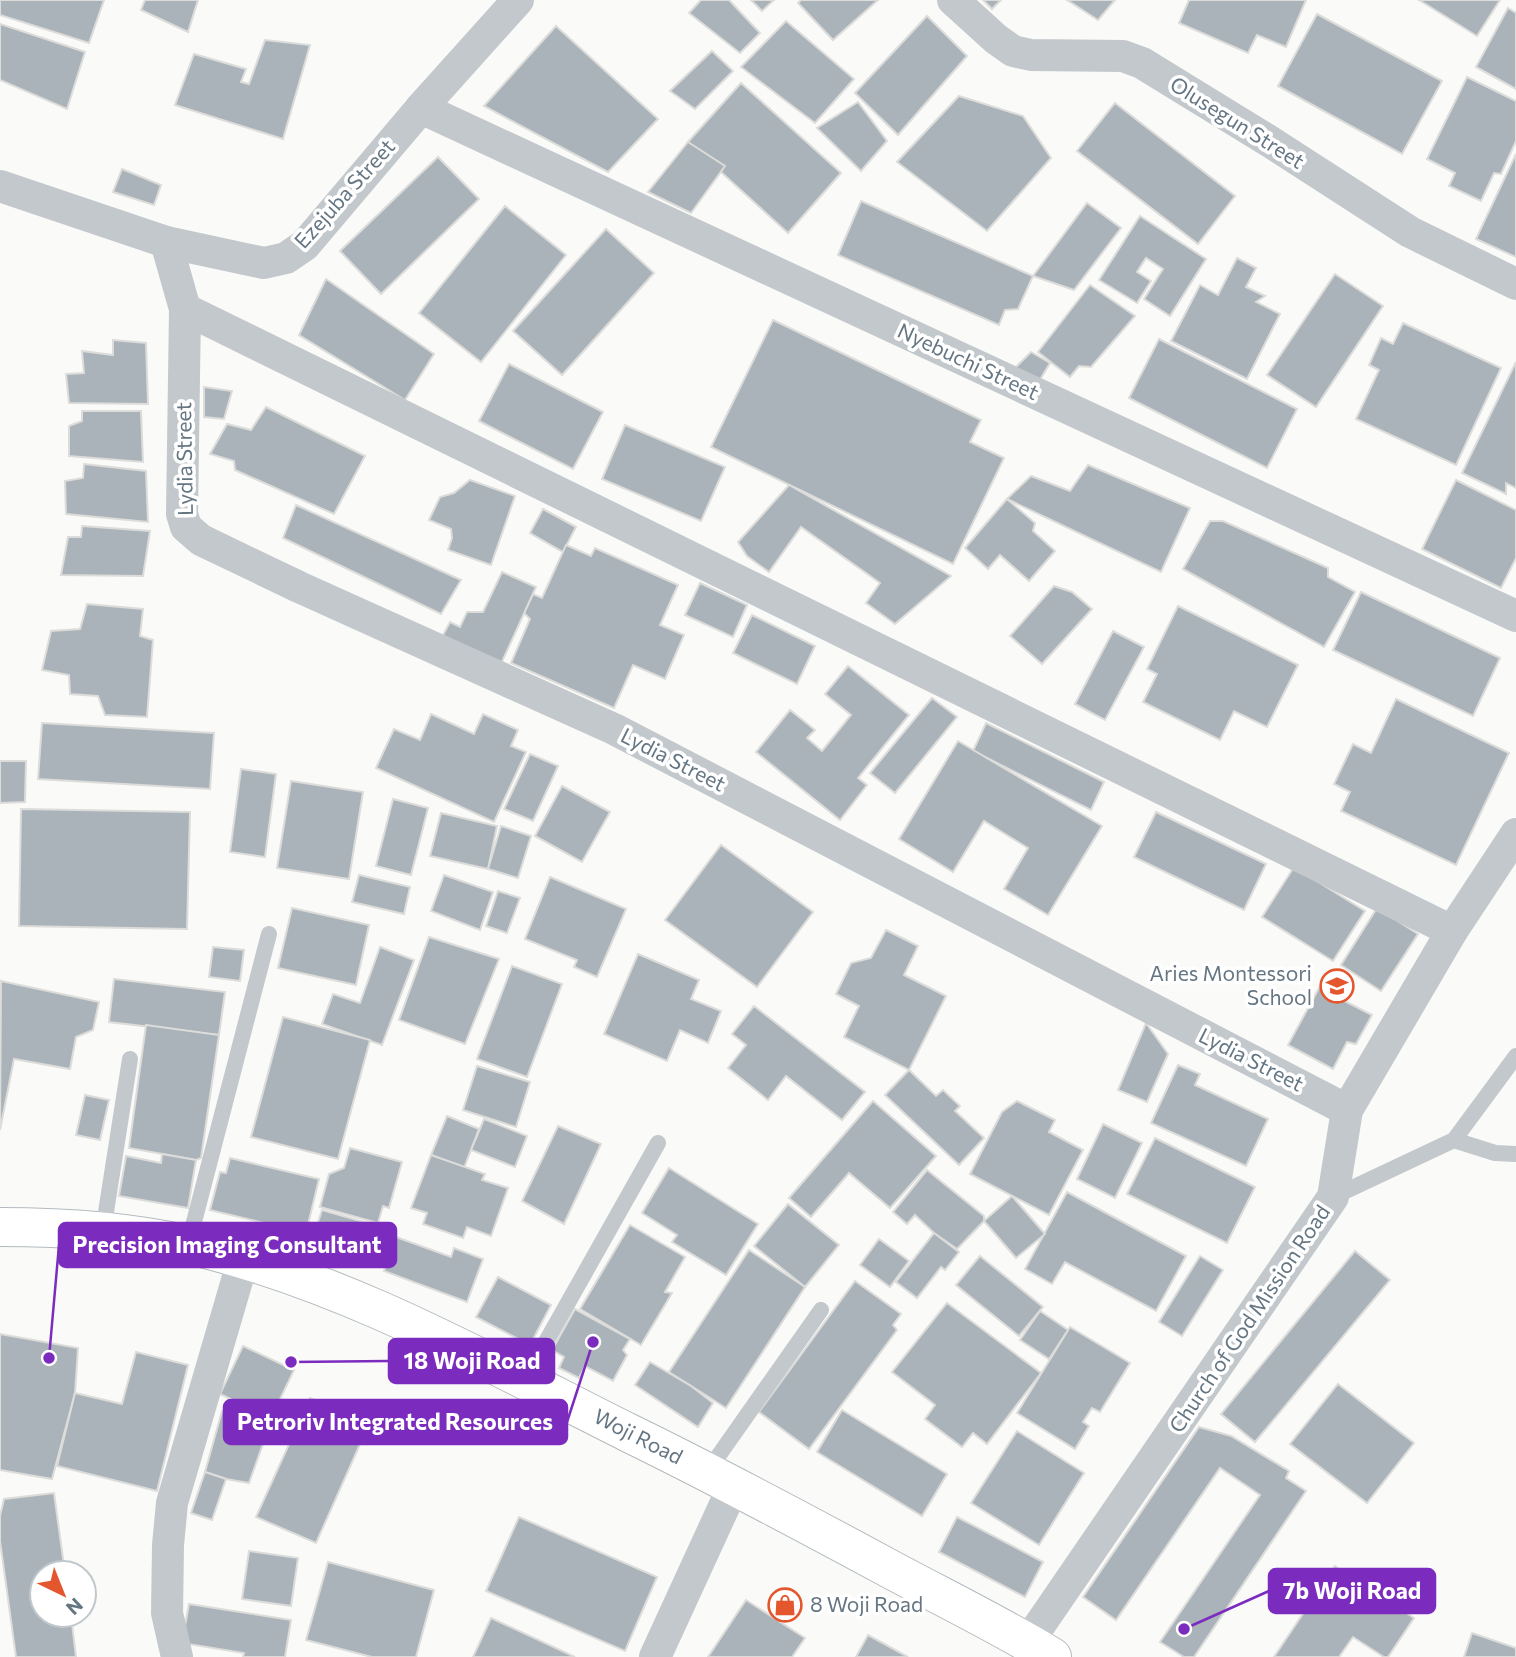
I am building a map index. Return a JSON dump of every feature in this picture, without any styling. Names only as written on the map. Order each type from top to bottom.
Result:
[{"type":"main road","name":"Woji Road","points":[[0,1227],[61,1227],[103,1231],[188,1245],[305,1280],[350,1298],[525,1379],[721,1478],[1040,1650]]},
{"type":"street","name":"Ezejuba Street","points":[[0,186],[166,242],[264,263],[286,258],[305,244],[518,0]]},
{"type":"street","name":"Olusegun Street","points":[[953,0],[1013,51],[1031,55],[1123,56],[1142,63],[1410,232],[1516,284]]},
{"type":"street","name":"Nyebuchi Street","points":[[421,108],[1516,616]]},
{"type":"street","name":"Lydia Street","points":[[166,242],[185,309],[182,514],[186,527],[201,540],[614,729],[1347,1110]]},
{"type":"street","points":[[185,309],[1452,931]]},
{"type":"street","name":"Church of God Mission Road","points":[[1040,1650],[1333,1197],[1347,1110],[1452,931],[1516,834]]},
{"type":"street","points":[[177,1657],[167,1613],[172,1503],[243,1260]]},
{"type":"street","points":[[655,1657],[721,1478]]},
{"type":"lane","points":[[188,1245],[269,934]]},
{"type":"lane","points":[[1333,1197],[1454,1140],[1516,1056]]},
{"type":"lane","points":[[103,1231],[130,1059]]},
{"type":"lane","points":[[1454,1140],[1495,1153],[1516,1154]]},
{"type":"lane","points":[[525,1379],[658,1143]]},
{"type":"lane","points":[[721,1478],[821,1310]]},
{"type":"building","points":[[0,0],[104,0],[89,43],[0,15]]},
{"type":"building","points":[[145,0],[198,0],[188,32],[141,10]]},
{"type":"building","points":[[701,0],[729,0],[760,33],[740,53],[689,13]]},
{"type":"building","points":[[751,0],[774,0],[762,11]]},
{"type":"building","points":[[801,0],[878,0],[833,40],[798,3]]},
{"type":"building","points":[[983,0],[1001,0],[992,9]]},
{"type":"building","points":[[1067,0],[1115,0],[1098,20]]},
{"type":"building","points":[[1189,0],[1306,0],[1286,47],[1257,35],[1248,53],[1179,23]]},
{"type":"building","points":[[1419,0],[1500,0],[1477,36]]},
{"type":"building","points":[[1508,8],[1516,13],[1516,89],[1476,67]]},
{"type":"building","points":[[1317,14],[1442,81],[1402,154],[1278,86]]},
{"type":"building","points":[[927,16],[967,56],[898,135],[855,93]]},
{"type":"building","points":[[786,21],[854,79],[815,123],[741,67]]},
{"type":"building","points":[[0,24],[85,52],[67,109],[0,80]]},
{"type":"building","points":[[556,26],[658,119],[608,172],[484,106]]},
{"type":"building","points":[[265,40],[310,45],[283,139],[175,105],[194,54],[246,69],[241,82],[249,84]]},
{"type":"building","points":[[712,51],[733,71],[695,109],[670,91]]},
{"type":"building","points":[[1467,77],[1516,101],[1516,141],[1501,174],[1494,173],[1481,201],[1449,186],[1455,173],[1427,159]]},
{"type":"building","points":[[741,83],[841,173],[788,233],[688,142]]},
{"type":"building","points":[[959,96],[1023,116],[1051,158],[987,231],[897,162]]},
{"type":"building","points":[[858,102],[887,141],[861,171],[817,128]]},
{"type":"building","points":[[1115,103],[1235,196],[1198,244],[1077,151]]},
{"type":"building","points":[[688,142],[725,166],[691,213],[648,192]]},
{"type":"building","points":[[1516,154],[1516,257],[1476,239]]},
{"type":"building","points":[[438,157],[479,199],[381,294],[340,251]]},
{"type":"building","points":[[122,169],[161,185],[154,205],[113,192]]},
{"type":"building","points":[[861,201],[1033,276],[1018,309],[1005,310],[999,325],[838,255]]},
{"type":"building","points":[[1087,203],[1121,228],[1074,290],[1033,276]]},
{"type":"building","points":[[505,206],[566,255],[481,362],[419,313]]},
{"type":"building","points":[[1140,216],[1206,259],[1170,316],[1144,299],[1163,269],[1146,258],[1137,272],[1151,281],[1137,303],[1099,280]]},
{"type":"building","points":[[606,229],[654,273],[562,375],[513,331]]},
{"type":"building","points":[[1237,258],[1256,268],[1246,287],[1265,296],[1256,302],[1280,314],[1247,379],[1171,341],[1200,285],[1218,295]]},
{"type":"building","points":[[1335,274],[1383,306],[1316,407],[1267,375]]},
{"type":"building","points":[[326,279],[434,354],[405,400],[299,335]]},
{"type":"building","points":[[1090,285],[1135,316],[1091,367],[1079,366],[1070,377],[1038,352]]},
{"type":"building","points":[[773,320],[981,420],[970,442],[1004,458],[953,564],[711,447]]},
{"type":"building","points":[[1403,323],[1501,368],[1456,465],[1356,419],[1379,370],[1369,365],[1381,338],[1393,344]]},
{"type":"building","points":[[1159,339],[1297,409],[1267,468],[1129,398]]},
{"type":"building","points":[[113,340],[146,343],[148,404],[69,403],[66,374],[84,373],[82,351],[113,355]]},
{"type":"building","points":[[1031,352],[1050,363],[1038,383],[1014,369]]},
{"type":"building","points":[[1516,362],[1516,488],[1506,483],[1506,494],[1462,473]]},
{"type":"building","points":[[509,364],[603,412],[573,469],[479,421]]},
{"type":"building","points":[[204,387],[232,391],[224,419],[204,417]]},
{"type":"building","points":[[266,407],[365,456],[334,514],[235,470],[234,461],[210,454],[227,424],[251,430]]},
{"type":"building","points":[[82,411],[141,411],[143,462],[69,456],[69,426],[82,421]]},
{"type":"building","points":[[625,425],[725,467],[701,521],[602,479]]},
{"type":"building","points":[[84,464],[146,471],[148,522],[66,514],[65,481],[83,478]]},
{"type":"building","points":[[1088,465],[1190,508],[1161,572],[1007,499],[1031,476],[1070,491]]},
{"type":"building","points":[[470,480],[515,496],[491,565],[448,550],[452,538],[451,529],[429,520],[440,497],[454,493]]},
{"type":"building","points":[[1456,480],[1516,510],[1516,558],[1501,588],[1422,549]]},
{"type":"building","points":[[789,485],[951,576],[895,624],[866,603],[880,583],[801,527],[769,572],[747,556],[738,542]]},
{"type":"building","points":[[1007,499],[1035,523],[1033,531],[1055,551],[1029,581],[1000,555],[988,569],[965,548]]},
{"type":"building","points":[[296,505],[461,580],[441,614],[283,538]]},
{"type":"building","points":[[543,509],[576,527],[563,552],[530,533]]},
{"type":"building","points":[[1210,521],[1223,521],[1328,568],[1328,577],[1355,592],[1324,647],[1183,569]]},
{"type":"building","points":[[82,526],[150,531],[143,576],[61,575],[68,537],[81,537]]},
{"type":"building","points":[[566,545],[591,556],[595,548],[678,585],[660,625],[684,635],[665,679],[633,665],[614,708],[511,663],[530,619],[524,613],[533,594],[542,598]]},
{"type":"building","points":[[502,572],[536,587],[501,664],[442,637],[450,622],[460,627],[467,612],[483,612]]},
{"type":"building","points":[[700,583],[747,605],[733,637],[685,615]]},
{"type":"building","points":[[1054,586],[1072,592],[1092,609],[1042,664],[1010,636]]},
{"type":"building","points":[[1361,592],[1500,658],[1473,716],[1333,650]]},
{"type":"building","points":[[87,604],[143,609],[140,636],[153,640],[147,717],[105,715],[98,696],[70,694],[69,675],[42,670],[51,631],[80,629]]},
{"type":"building","points":[[1178,606],[1298,665],[1267,727],[1234,711],[1220,740],[1143,702],[1157,674],[1147,669]]},
{"type":"building","points":[[752,615],[815,646],[797,684],[733,653]]},
{"type":"building","points":[[1113,631],[1144,647],[1105,720],[1075,704]]},
{"type":"building","points":[[848,666],[909,715],[858,778],[867,785],[840,820],[756,752],[790,710],[815,730],[807,738],[822,751],[851,715],[825,694]]},
{"type":"building","points":[[932,698],[957,717],[895,793],[870,773]]},
{"type":"building","points":[[1396,699],[1509,753],[1456,865],[1341,811],[1350,792],[1334,784],[1353,744],[1371,753]]},
{"type":"building","points":[[431,714],[474,734],[483,714],[518,730],[511,746],[526,752],[494,822],[376,768],[394,729],[420,740]]},
{"type":"building","points":[[42,723],[214,733],[210,789],[38,779]]},
{"type":"building","points":[[986,723],[1104,782],[1091,810],[973,751]]},
{"type":"building","points":[[958,741],[1102,826],[1048,915],[1004,889],[1028,848],[984,821],[953,872],[899,839]]},
{"type":"building","points":[[530,754],[558,766],[533,821],[504,809]]},
{"type":"building","points":[[0,761],[26,761],[25,802],[0,803]]},
{"type":"building","points":[[241,769],[276,774],[265,857],[230,852]]},
{"type":"building","points":[[291,781],[363,792],[349,879],[277,868]]},
{"type":"building","points":[[562,786],[610,812],[582,862],[535,836]]},
{"type":"building","points":[[393,799],[428,808],[411,875],[376,866]]},
{"type":"building","points":[[21,809],[190,812],[187,929],[19,926]]},
{"type":"building","points":[[1156,812],[1266,864],[1244,910],[1134,857]]},
{"type":"building","points":[[441,813],[497,826],[488,869],[430,856]]},
{"type":"building","points":[[501,826],[531,836],[518,878],[488,869]]},
{"type":"building","points":[[721,845],[813,912],[757,987],[665,920]]},
{"type":"building","points":[[1294,867],[1365,911],[1333,961],[1262,917]]},
{"type":"building","points":[[359,875],[410,887],[404,914],[352,902]]},
{"type":"building","points":[[444,875],[493,892],[480,930],[431,911]]},
{"type":"building","points":[[550,877],[626,909],[597,977],[574,967],[577,960],[525,939]]},
{"type":"building","points":[[498,891],[520,898],[507,933],[486,926]]},
{"type":"building","points":[[292,908],[369,925],[356,985],[278,968]]},
{"type":"building","points":[[1377,908],[1418,934],[1381,991],[1341,965]]},
{"type":"building","points":[[886,930],[918,946],[904,975],[946,996],[909,1070],[844,1037],[859,1006],[836,994],[851,963],[871,958]]},
{"type":"building","points":[[429,937],[499,959],[465,1044],[399,1020]]},
{"type":"building","points":[[213,947],[244,950],[240,981],[209,977]]},
{"type":"building","points":[[380,947],[414,960],[382,1045],[322,1024],[333,994],[360,1003]]},
{"type":"building","points":[[638,954],[699,980],[691,999],[721,1011],[708,1043],[680,1030],[667,1061],[604,1034]]},
{"type":"building","points":[[512,966],[562,984],[527,1077],[477,1059]]},
{"type":"building","points":[[114,979],[225,992],[219,1035],[109,1022]]},
{"type":"building","points":[[1,981],[99,1002],[93,1030],[76,1037],[70,1069],[14,1059],[0,1130]]},
{"type":"building","points":[[1319,988],[1372,1015],[1356,1044],[1347,1042],[1333,1069],[1288,1045]]},
{"type":"building","points":[[754,1006],[865,1092],[842,1120],[786,1076],[768,1100],[728,1068],[746,1045],[732,1034]]},
{"type":"building","points":[[283,1017],[370,1040],[338,1159],[251,1137]]},
{"type":"building","points":[[1146,1023],[1168,1054],[1147,1102],[1118,1090]]},
{"type":"building","points":[[146,1025],[219,1035],[201,1158],[196,1160],[129,1148]]},
{"type":"building","points":[[1178,1065],[1200,1074],[1195,1085],[1268,1119],[1246,1166],[1151,1123]]},
{"type":"building","points":[[477,1066],[530,1082],[516,1127],[463,1110]]},
{"type":"building","points":[[909,1070],[936,1096],[943,1090],[960,1106],[955,1111],[984,1138],[959,1165],[885,1095]]},
{"type":"building","points":[[85,1095],[109,1100],[100,1140],[76,1135]]},
{"type":"building","points":[[873,1101],[936,1156],[890,1208],[849,1173],[811,1217],[789,1198]]},
{"type":"building","points":[[1017,1101],[1055,1120],[1049,1132],[1083,1150],[1049,1215],[970,1174],[1002,1112]]},
{"type":"building","points":[[447,1116],[479,1129],[464,1168],[431,1155]]},
{"type":"building","points":[[484,1119],[527,1136],[515,1167],[471,1150]]},
{"type":"building","points":[[1103,1124],[1142,1143],[1115,1198],[1077,1179]]},
{"type":"building","points":[[558,1126],[601,1144],[564,1224],[522,1201]]},
{"type":"building","points":[[1155,1138],[1255,1187],[1227,1243],[1127,1194]]},
{"type":"building","points":[[350,1148],[402,1162],[389,1208],[383,1206],[378,1223],[320,1207],[329,1174],[344,1168]]},
{"type":"building","points":[[162,1154],[196,1160],[188,1208],[119,1196],[126,1156],[161,1163]]},
{"type":"building","points":[[431,1155],[485,1174],[482,1180],[508,1188],[491,1236],[467,1227],[463,1238],[423,1224],[427,1213],[411,1208]]},
{"type":"building","points":[[230,1158],[319,1179],[306,1233],[210,1210],[220,1172],[226,1173]]},
{"type":"building","points":[[669,1168],[758,1224],[726,1275],[672,1242],[677,1235],[642,1213]]},
{"type":"building","points":[[927,1170],[984,1216],[984,1221],[957,1249],[915,1215],[907,1224],[893,1212]]},
{"type":"building","points":[[1067,1192],[1186,1256],[1156,1311],[1065,1262],[1052,1284],[1025,1269]]},
{"type":"building","points":[[1012,1196],[1045,1234],[1016,1258],[984,1221]]},
{"type":"building","points":[[788,1204],[839,1245],[805,1287],[754,1246]]},
{"type":"building","points":[[322,1210],[378,1226],[369,1259],[312,1241]]},
{"type":"building","points":[[630,1225],[685,1257],[665,1292],[672,1293],[641,1345],[580,1309]]},
{"type":"building","points":[[934,1233],[959,1252],[945,1270],[941,1267],[917,1298],[896,1282]]},
{"type":"building","points":[[396,1237],[451,1257],[454,1248],[483,1259],[467,1302],[384,1271]]},
{"type":"building","points":[[879,1239],[909,1261],[890,1287],[860,1265]]},
{"type":"building","points":[[749,1250],[805,1287],[726,1408],[669,1372]]},
{"type":"building","points":[[1355,1251],[1390,1280],[1255,1442],[1221,1414]]},
{"type":"building","points":[[980,1256],[1043,1307],[1019,1336],[956,1285]]},
{"type":"building","points":[[1200,1256],[1223,1270],[1182,1336],[1159,1322]]},
{"type":"building","points":[[498,1277],[551,1305],[530,1345],[476,1317]]},
{"type":"building","points":[[855,1281],[901,1314],[893,1325],[897,1330],[809,1449],[759,1412]]},
{"type":"building","points":[[947,1303],[1041,1373],[987,1444],[973,1433],[962,1447],[925,1419],[935,1405],[892,1372]]},
{"type":"building","points":[[575,1309],[630,1339],[623,1350],[627,1355],[613,1381],[585,1366],[579,1378],[559,1368],[564,1357],[552,1350]]},
{"type":"building","points":[[1040,1311],[1068,1330],[1049,1359],[1020,1340]]},
{"type":"building","points":[[1070,1327],[1130,1363],[1100,1412],[1092,1408],[1083,1422],[1089,1426],[1075,1449],[1017,1413]]},
{"type":"building","points":[[0,1334],[78,1348],[75,1393],[52,1479],[0,1470]]},
{"type":"building","points":[[243,1346],[294,1370],[271,1418],[220,1394]]},
{"type":"building","points":[[136,1352],[188,1365],[157,1491],[57,1466],[75,1393],[122,1404]]},
{"type":"building","points":[[650,1362],[691,1386],[713,1403],[698,1427],[635,1385]]},
{"type":"building","points":[[1338,1384],[1414,1443],[1367,1503],[1290,1444]]},
{"type":"building","points":[[310,1398],[369,1424],[316,1543],[256,1517]]},
{"type":"building","points":[[842,1410],[947,1474],[922,1516],[817,1452]]},
{"type":"building","points":[[222,1411],[269,1427],[249,1483],[205,1472]]},
{"type":"building","points":[[1199,1427],[1231,1436],[1289,1471],[1286,1478],[1306,1491],[1194,1657],[1184,1657],[1160,1642],[1260,1495],[1220,1468],[1116,1620],[1083,1597]]},
{"type":"building","points":[[1017,1431],[1084,1473],[1039,1545],[971,1503]]},
{"type":"building","points":[[205,1472],[226,1479],[212,1520],[191,1513]]},
{"type":"building","points":[[54,1493],[63,1559],[28,1559],[28,1629],[73,1629],[76,1657],[16,1657],[0,1541],[0,1516],[4,1499]]},
{"type":"building","points":[[519,1517],[657,1577],[625,1651],[486,1591]]},
{"type":"building","points":[[957,1517],[1043,1562],[1025,1597],[939,1552]]},
{"type":"building","points":[[249,1551],[298,1558],[291,1606],[242,1599]]},
{"type":"building","points":[[328,1562],[434,1590],[416,1657],[372,1657],[306,1640]]},
{"type":"building","points":[[1335,1566],[1414,1618],[1388,1657],[1353,1637],[1339,1657],[1274,1657]]},
{"type":"building","points":[[746,1600],[805,1638],[792,1657],[708,1657]]},
{"type":"building","points":[[189,1604],[291,1620],[285,1657],[243,1657],[244,1653],[182,1643]]},
{"type":"building","points":[[491,1618],[575,1657],[473,1657]]},
{"type":"building","points":[[1472,1633],[1516,1648],[1516,1657],[1464,1657]]},
{"type":"building","points":[[868,1635],[908,1657],[856,1657]]},
{"type":"place","name":"Aries Montessori School","points":[[1337,986]]},
{"type":"place","name":"Petroriv Integrated Resources","points":[[593,1342]]},
{"type":"place","name":"Precision Imaging Consultant","points":[[49,1358]]},
{"type":"place","name":"18 Woji Road","points":[[291,1362]]},
{"type":"place","name":"8 Woji Road","points":[[785,1605]]},
{"type":"place","name":"7b Woji Road","points":[[1184,1629]]}]
